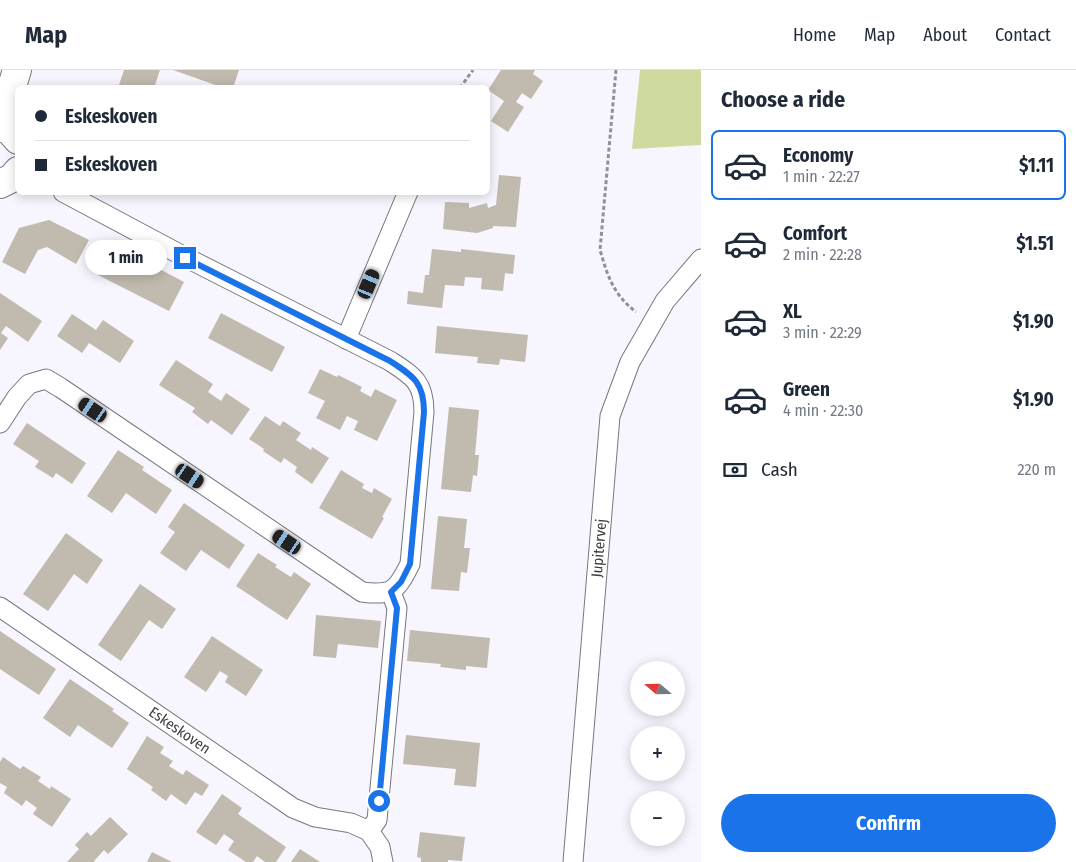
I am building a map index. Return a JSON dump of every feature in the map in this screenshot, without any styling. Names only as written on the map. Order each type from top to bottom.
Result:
[{"type":"street","points":[[15,137],[10,131],[0,126],[17,70]]},
{"type":"street","points":[[0,184],[15,174]]},
{"type":"street","points":[[0,423],[17,397],[29,384],[46,379],[362,592],[376,594],[391,592],[401,582],[410,564],[424,397],[418,384],[409,374],[390,361],[185,258],[69,195]]},
{"type":"street","points":[[346,339],[407,195]]},
{"type":"street","name":"Jupitervej","points":[[573,862],[610,416],[630,362],[651,325],[665,301],[701,259]]},
{"type":"street","points":[[383,862],[380,847],[369,831],[377,820],[397,608],[391,592]]},
{"type":"street","name":"Eskeskoven","points":[[0,607],[293,808],[315,817],[351,823],[369,831]]},
{"type":"path","points":[[462,85],[473,70]]},
{"type":"path","points":[[616,70],[600,250],[608,278],[623,302],[651,325]]},
{"type":"green space","points":[[640,70],[701,70],[701,145],[632,149]]},
{"type":"building","points":[[124,70],[160,70],[155,85],[119,85]]},
{"type":"building","points":[[173,70],[239,70],[234,85],[216,85]]},
{"type":"building","points":[[501,70],[535,70],[533,74],[543,81],[531,99],[522,93],[516,102],[524,107],[508,132],[491,121],[504,101],[490,91],[490,87]]},
{"type":"building","points":[[499,175],[521,177],[516,227],[493,226],[493,228],[477,233],[443,229],[445,202],[469,203],[469,208],[487,203],[488,208],[496,205]]},
{"type":"building","points":[[49,220],[89,240],[76,264],[47,247],[38,250],[25,274],[2,262],[19,228]]},
{"type":"building","points":[[114,245],[184,282],[169,311],[98,275]]},
{"type":"building","points":[[432,249],[461,252],[461,249],[515,255],[513,274],[505,273],[503,291],[481,289],[482,278],[465,277],[464,286],[445,285],[442,308],[407,304],[408,291],[423,293],[425,275],[429,275]]},
{"type":"building","points":[[0,293],[42,321],[28,342],[6,326],[1,333],[8,338],[0,350]]},
{"type":"building","points":[[221,313],[285,347],[272,372],[208,338]]},
{"type":"building","points":[[72,314],[96,330],[103,320],[134,341],[120,363],[89,343],[82,353],[57,336]]},
{"type":"building","points":[[437,326],[528,335],[525,362],[500,359],[499,365],[477,363],[478,357],[435,353]]},
{"type":"building","points":[[176,360],[213,384],[208,392],[221,401],[226,393],[250,409],[232,435],[211,420],[208,424],[192,412],[195,408],[159,385]]},
{"type":"building","points":[[320,369],[337,377],[338,375],[362,387],[360,391],[371,397],[375,389],[397,400],[377,441],[354,430],[358,421],[347,416],[340,430],[316,418],[325,401],[308,393]]},
{"type":"building","points":[[449,407],[479,410],[475,455],[479,455],[477,476],[473,475],[471,492],[441,489]]},
{"type":"building","points":[[265,416],[280,426],[283,421],[301,433],[296,440],[311,450],[312,447],[329,458],[312,484],[295,472],[297,467],[284,458],[281,463],[249,439]]},
{"type":"building","points":[[27,423],[86,463],[72,484],[56,473],[53,478],[35,467],[39,461],[13,444]]},
{"type":"building","points":[[118,450],[144,467],[142,470],[172,490],[156,514],[126,493],[112,513],[87,496]]},
{"type":"building","points":[[341,470],[364,484],[362,488],[372,493],[374,488],[392,499],[372,539],[319,508]]},
{"type":"building","points":[[184,503],[245,545],[229,569],[201,550],[186,571],[160,553],[175,532],[168,527]]},
{"type":"building","points":[[438,516],[467,519],[464,548],[470,548],[467,573],[461,572],[459,591],[431,589]]},
{"type":"building","points":[[66,533],[103,560],[87,584],[74,574],[48,611],[23,594]]},
{"type":"building","points":[[258,553],[291,577],[294,572],[311,584],[287,620],[236,586]]},
{"type":"building","points":[[140,584],[176,609],[162,629],[149,620],[121,661],[98,645]]},
{"type":"building","points":[[316,615],[381,621],[378,648],[338,644],[336,658],[313,656]]},
{"type":"building","points":[[410,630],[490,638],[487,668],[466,666],[466,670],[440,667],[441,664],[407,661]]},
{"type":"building","points":[[0,631],[56,669],[39,695],[0,669]]},
{"type":"building","points":[[212,636],[263,670],[246,696],[225,682],[228,676],[220,671],[206,692],[184,677]]},
{"type":"building","points":[[70,679],[114,709],[112,711],[129,723],[112,748],[78,725],[70,737],[43,718]]},
{"type":"building","points":[[406,735],[480,743],[476,787],[454,785],[456,769],[403,764]]},
{"type":"building","points":[[147,736],[164,747],[160,753],[173,761],[169,766],[183,775],[186,770],[209,785],[202,796],[195,792],[186,805],[171,794],[166,801],[151,790],[153,787],[127,769]]},
{"type":"building","points":[[3,757],[20,769],[23,766],[41,777],[38,781],[50,789],[51,786],[71,799],[52,827],[33,814],[37,808],[26,800],[22,806],[4,793],[7,787],[0,783],[0,762]]},
{"type":"building","points":[[222,794],[242,808],[238,814],[286,847],[276,862],[265,862],[257,856],[253,862],[246,862],[228,850],[234,841],[224,834],[216,845],[196,832]]},
{"type":"building","points":[[110,817],[128,834],[108,854],[104,850],[95,862],[67,862],[79,849],[75,845],[87,832],[91,836]]},
{"type":"building","points":[[420,832],[465,837],[462,861],[421,862],[421,858],[417,857]]},
{"type":"building","points":[[300,849],[320,862],[291,862]]},
{"type":"building","points":[[152,852],[172,862],[147,862]]},
{"type":"route","points":[[185,258],[390,361],[409,374],[418,384],[424,397],[410,564],[401,582],[391,592],[397,608],[379,801]]}]
